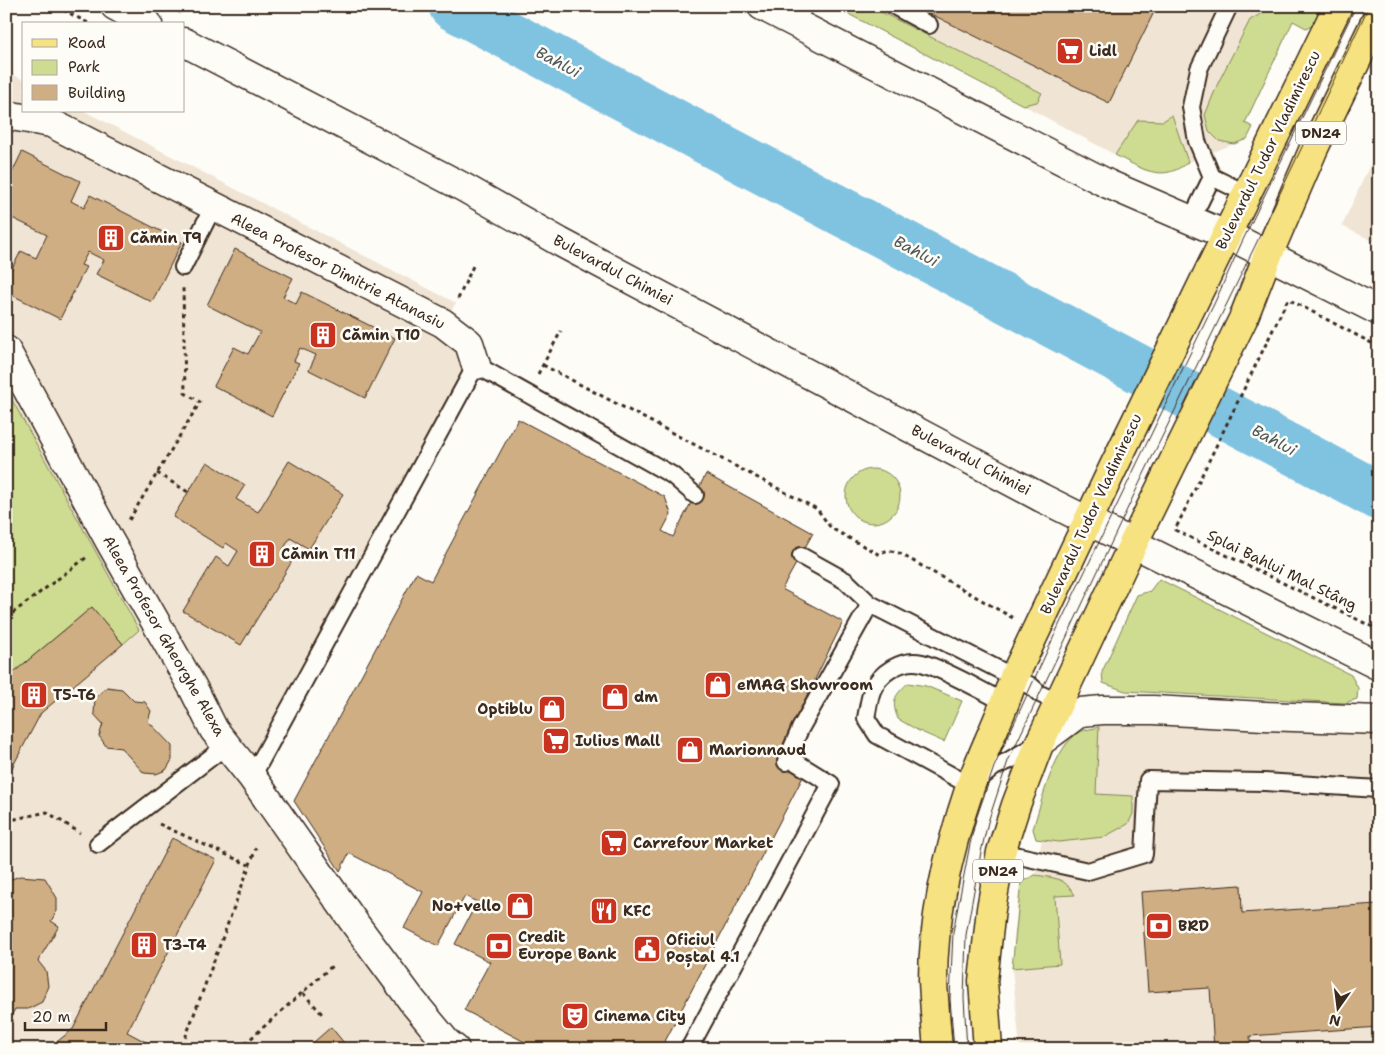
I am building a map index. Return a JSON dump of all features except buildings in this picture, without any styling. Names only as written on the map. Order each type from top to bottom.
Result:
[{"type":"main road","points":[[115,6],[144,22]]},
{"type":"main road","points":[[762,6],[800,15],[1108,184],[1226,235],[1379,311]]},
{"type":"main road","name":"Bulevardul Tudor Vladimirescu","points":[[938,1049],[933,979],[936,936],[944,885],[958,827],[971,786],[1006,703],[1014,677],[1197,294],[1338,6]]},
{"type":"main road","name":"DN24","points":[[988,1049],[983,981],[991,909],[1001,852],[1016,805],[1040,742],[1133,544],[1243,319],[1314,148],[1379,14]]},
{"type":"main road","name":"Bulevardul Chimiei","points":[[185,43],[463,187],[560,242],[1042,498],[1379,666]]},
{"type":"main road","name":"Aleea Profesor Dimitrie Atanasiu","points":[[6,115],[51,123],[443,323],[469,343],[476,366]]},
{"type":"main road","name":"Aleea Profesor Gheorghe Alexa","points":[[6,350],[109,540],[193,688],[214,730],[252,777],[361,932],[419,1009],[447,1043],[455,1049]]},
{"type":"main road","points":[[1040,742],[1080,712],[1102,710],[1153,710],[1379,720]]},
{"type":"lane","points":[[894,6],[929,24]]},
{"type":"lane","points":[[1229,6],[1200,69],[1191,108],[1197,141],[1212,176],[1247,194]]},
{"type":"lane","points":[[1191,220],[1212,176]]},
{"type":"lane","points":[[183,267],[213,206]]},
{"type":"lane","points":[[252,777],[476,366],[672,475],[695,495]]},
{"type":"lane","points":[[802,556],[846,580],[870,604],[1014,677],[1031,686],[1040,694],[1059,703]]},
{"type":"lane","points":[[689,1049],[831,784],[788,760],[800,729],[870,604]]},
{"type":"lane","points":[[1006,703],[938,669],[920,663],[905,662],[884,673],[872,690],[866,718],[877,735],[971,786],[994,767],[1040,742]]},
{"type":"lane","points":[[98,844],[227,745]]},
{"type":"lane","points":[[1001,852],[1088,871],[1144,854],[1148,780],[1264,782],[1379,789]]},
{"type":"path","points":[[56,6],[86,22]]},
{"type":"path","points":[[456,303],[473,266]]},
{"type":"path","points":[[6,618],[124,528],[200,402],[185,393],[183,267]]},
{"type":"path","name":"Splai Bahlui Mal Stâng","points":[[1379,347],[1288,299],[1175,530],[1379,630]]},
{"type":"path","points":[[562,332],[544,363],[817,509],[831,528],[846,537],[878,554],[888,550],[899,553],[1014,618]]},
{"type":"path","points":[[157,473],[188,492]]},
{"type":"path","points":[[6,821],[47,812],[98,844]]},
{"type":"path","points":[[138,814],[249,865]]},
{"type":"path","points":[[192,1049],[183,1044],[256,848]]},
{"type":"path","points":[[239,1049],[332,966]]},
{"type":"path","points":[[303,993],[323,1015]]},
{"type":"shaded area","points":[[833,6],[1300,6],[1245,123],[1253,127],[1247,139],[1188,162],[1177,170],[1164,173],[1145,171]]},
{"type":"shaded area","points":[[6,71],[22,79],[22,112],[86,112],[456,303],[443,323],[476,365],[252,777],[455,1049],[6,1049]]},
{"type":"shaded area","points":[[1379,145],[1379,244],[1342,226]]},
{"type":"shaded area","points":[[1153,710],[1379,720],[1379,1049],[1020,1049],[1012,968],[1017,909],[1021,882],[1035,875],[1042,840],[1036,839],[1033,829],[1055,763],[1065,743],[1080,732]]},
{"type":"green space","points":[[833,6],[869,6],[1042,93],[1037,102],[1023,105]]},
{"type":"green space","points":[[1266,6],[1329,6],[1319,21],[1306,28],[1293,21],[1245,123],[1253,127],[1247,139],[1234,144],[1219,141],[1209,131],[1205,115],[1218,83],[1250,20],[1264,12]]},
{"type":"green space","points":[[1172,115],[1188,162],[1178,169],[1160,173],[1143,169],[1115,155],[1138,120],[1163,121]]},
{"type":"green space","points":[[6,389],[139,630],[123,644],[92,608],[8,677],[6,676]]},
{"type":"green space","points":[[868,469],[878,469],[888,473],[896,481],[900,496],[896,511],[888,519],[878,523],[868,523],[858,519],[850,511],[846,501],[846,491],[850,481],[858,473]]},
{"type":"green space","points":[[1159,579],[1351,675],[1358,688],[1357,699],[1345,703],[1125,691],[1103,683],[1102,672],[1137,595],[1150,591]]},
{"type":"green space","points":[[908,683],[926,686],[962,701],[944,742],[898,719],[894,703],[895,699]]},
{"type":"green space","points":[[1099,727],[1096,794],[1133,796],[1133,814],[1128,824],[1104,837],[1059,842],[1036,839],[1033,829],[1056,761],[1071,739],[1084,730]]},
{"type":"green space","points":[[1035,875],[1058,879],[1067,885],[1075,895],[1055,896],[1060,964],[1012,968],[1021,882]]},
{"type":"waterway","name":"Bahlui","points":[[453,6],[1379,496]]},
{"type":"tram line","points":[[954,1049],[950,999],[953,932],[976,819],[994,767],[1060,623],[1356,6]]},
{"type":"tram line","points":[[967,1049],[964,998],[966,935],[988,822],[1008,761],[1369,6]]},
{"type":"place","name":"Lidl","points":[[1070,51]]},
{"type":"place","name":"Cămin T9","points":[[111,238]]},
{"type":"place","name":"Cămin T10","points":[[323,335]]},
{"type":"place","name":"Cămin T11","points":[[262,554]]},
{"type":"place","name":"eMAG Showroom","points":[[718,685]]},
{"type":"place","name":"T5-T6","points":[[34,695]]},
{"type":"place","name":"dm","points":[[615,697]]},
{"type":"place","name":"Optiblu","points":[[552,709]]},
{"type":"place","name":"Iulius Mall","points":[[556,741]]},
{"type":"place","name":"Marionnaud","points":[[690,750]]},
{"type":"place","name":"Carrefour Market","points":[[614,843]]},
{"type":"place","name":"No+vello","points":[[520,906]]},
{"type":"place","name":"KFC","points":[[604,911]]},
{"type":"place","name":"BRD","points":[[1159,926]]},
{"type":"place","name":"T3-T4","points":[[144,945]]},
{"type":"place","name":"Credit Europe Bank","points":[[499,946]]},
{"type":"place","name":"Oficiul Poștal 4.1","points":[[647,949]]},
{"type":"place","name":"Cinema City","points":[[575,1016]]}]
